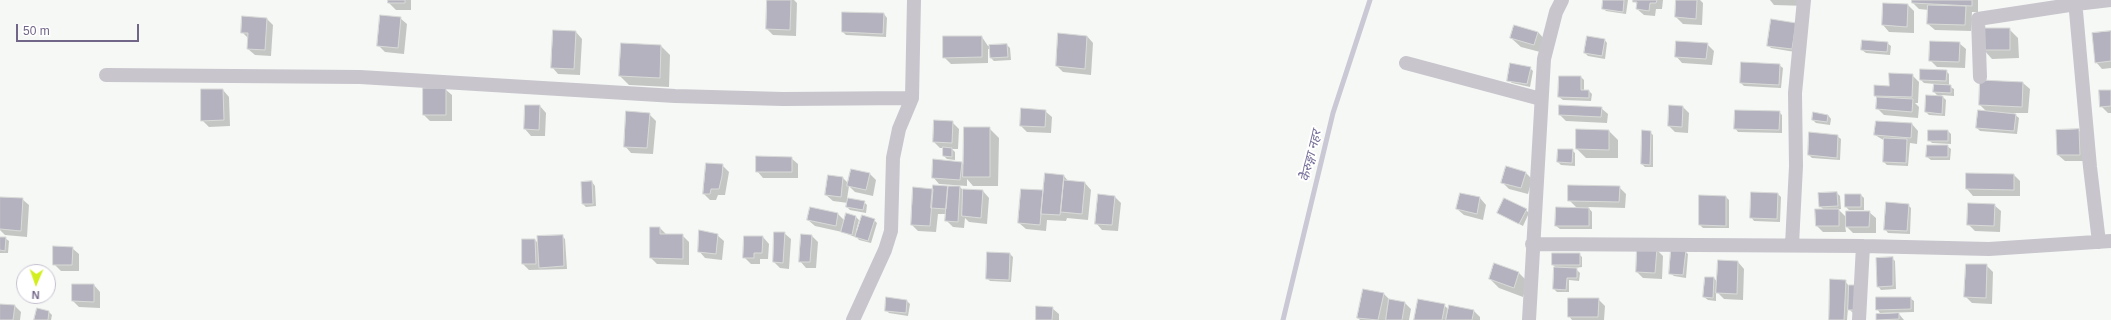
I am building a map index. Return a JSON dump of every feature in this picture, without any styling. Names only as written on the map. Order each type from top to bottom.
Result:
[{"type":"street","points":[[853,320],[885,250],[891,231],[893,158],[899,129],[912,98],[914,0]]},
{"type":"street","points":[[1529,320],[1541,99],[1548,38],[1556,12],[1562,0]]},
{"type":"street","points":[[1792,245],[1796,166],[1795,93],[1804,0]]},
{"type":"street","points":[[1980,76],[1978,19],[2076,2],[2111,0]]},
{"type":"street","points":[[1532,244],[1792,245],[1989,249],[2105,242],[2090,167],[2076,2]]},
{"type":"street","points":[[1406,63],[1541,99]]},
{"type":"street","points":[[106,75],[360,77],[674,96],[783,99],[912,98]]},
{"type":"street","points":[[1859,320],[1863,246]]},
{"type":"building","points":[[388,0],[405,0],[405,3],[388,3]]},
{"type":"building","points":[[767,0],[791,0],[790,30],[766,29]]},
{"type":"building","points":[[1603,0],[1624,0],[1623,12],[1602,9]]},
{"type":"building","points":[[1633,0],[1657,0],[1656,3],[1650,3],[1649,11],[1636,9],[1637,2],[1633,2]]},
{"type":"building","points":[[1676,0],[1697,0],[1696,19],[1675,17]]},
{"type":"building","points":[[1912,0],[1972,0],[1972,6],[1912,3]]},
{"type":"building","points":[[1883,3],[1908,4],[1907,27],[1882,25]]},
{"type":"building","points":[[1928,5],[1966,6],[1965,25],[1927,24]]},
{"type":"building","points":[[842,12],[884,13],[883,34],[842,32]]},
{"type":"building","points":[[380,15],[401,17],[398,48],[377,46]]},
{"type":"building","points":[[242,16],[267,18],[265,50],[247,49],[248,33],[241,33]]},
{"type":"building","points":[[1771,19],[1796,23],[1792,49],[1767,46]]},
{"type":"building","points":[[1514,25],[1538,32],[1534,45],[1510,38]]},
{"type":"building","points":[[1982,28],[2010,28],[2010,50],[1982,50]]},
{"type":"building","points":[[553,30],[576,31],[574,69],[551,68]]},
{"type":"building","points":[[2111,31],[2111,61],[2095,63],[2092,33]]},
{"type":"building","points":[[1058,33],[1087,36],[1085,69],[1056,66]]},
{"type":"building","points":[[943,36],[982,36],[982,57],[943,58]]},
{"type":"building","points":[[1587,36],[1605,39],[1602,56],[1584,53]]},
{"type":"building","points":[[1862,40],[1888,42],[1887,52],[1861,50]]},
{"type":"building","points":[[1676,41],[1708,43],[1706,59],[1675,57]]},
{"type":"building","points":[[1930,41],[1960,42],[1959,62],[1929,61]]},
{"type":"building","points":[[621,43],[661,45],[660,78],[619,76]]},
{"type":"building","points":[[1007,44],[1008,57],[990,58],[989,45]]},
{"type":"building","points":[[1741,62],[1780,64],[1779,85],[1740,83]]},
{"type":"building","points":[[1510,63],[1531,67],[1527,84],[1507,81]]},
{"type":"building","points":[[1920,69],[1947,70],[1946,81],[1920,80]]},
{"type":"building","points":[[1889,73],[1913,74],[1912,97],[1874,96],[1874,85],[1889,86]]},
{"type":"building","points":[[1559,76],[1581,76],[1581,90],[1589,90],[1589,98],[1558,97]]},
{"type":"building","points":[[1980,80],[2023,82],[2022,107],[1979,105]]},
{"type":"building","points":[[1934,84],[1951,85],[1951,93],[1933,92]]},
{"type":"building","points":[[423,88],[446,88],[446,115],[423,115]]},
{"type":"building","points":[[201,89],[223,89],[224,120],[201,121]]},
{"type":"building","points":[[2099,90],[2111,90],[2111,106],[2100,107]]},
{"type":"building","points":[[1926,95],[1943,96],[1942,114],[1925,112]]},
{"type":"building","points":[[1877,97],[1913,99],[1912,112],[1876,109]]},
{"type":"building","points":[[525,105],[540,105],[539,130],[524,129]]},
{"type":"building","points":[[1559,105],[1602,107],[1601,117],[1559,115]]},
{"type":"building","points":[[1669,105],[1683,106],[1682,127],[1668,126]]},
{"type":"building","points":[[1021,108],[1046,110],[1045,127],[1020,126]]},
{"type":"building","points":[[1735,110],[1780,111],[1779,130],[1734,129]]},
{"type":"building","points":[[1978,110],[2016,114],[2014,131],[1976,128]]},
{"type":"building","points":[[626,111],[650,113],[647,148],[624,147]]},
{"type":"building","points":[[1813,112],[1828,115],[1827,122],[1812,120]]},
{"type":"building","points":[[934,120],[953,121],[952,143],[933,142]]},
{"type":"building","points":[[1876,121],[1912,123],[1911,138],[1874,135]]},
{"type":"building","points":[[964,127],[990,127],[990,177],[963,177]]},
{"type":"building","points":[[1576,129],[1609,130],[1609,150],[1576,149]]},
{"type":"building","points":[[2079,129],[2080,155],[2057,155],[2056,130]]},
{"type":"building","points":[[1642,130],[1651,131],[1650,165],[1641,164]]},
{"type":"building","points":[[1928,130],[1948,130],[1948,141],[1928,141]]},
{"type":"building","points":[[1809,132],[1838,135],[1837,158],[1808,155]]},
{"type":"building","points":[[1884,138],[1907,139],[1906,163],[1883,162]]},
{"type":"building","points":[[1927,145],[1948,145],[1948,157],[1926,157]]},
{"type":"building","points":[[943,147],[952,148],[952,157],[943,156]]},
{"type":"building","points":[[1558,149],[1573,149],[1572,163],[1557,162]]},
{"type":"building","points":[[756,156],[792,157],[792,172],[756,172]]},
{"type":"building","points":[[933,159],[962,162],[960,180],[932,178]]},
{"type":"building","points":[[706,163],[723,164],[719,189],[711,189],[710,194],[703,194]]},
{"type":"building","points":[[1506,166],[1526,172],[1521,188],[1501,183]]},
{"type":"building","points":[[851,169],[870,173],[866,190],[847,186]]},
{"type":"building","points":[[1045,173],[1064,175],[1060,215],[1041,214]]},
{"type":"building","points":[[1966,173],[2014,174],[2014,190],[1966,189]]},
{"type":"building","points":[[828,175],[843,177],[841,197],[825,195]]},
{"type":"building","points":[[1064,180],[1085,182],[1082,214],[1061,212]]},
{"type":"building","points":[[592,181],[593,204],[582,204],[581,182]]},
{"type":"building","points":[[933,185],[948,186],[946,209],[931,208]]},
{"type":"building","points":[[1568,185],[1620,186],[1619,202],[1568,201]]},
{"type":"building","points":[[948,186],[960,186],[958,222],[945,221]]},
{"type":"building","points":[[913,187],[933,189],[930,226],[911,225]]},
{"type":"building","points":[[963,189],[983,190],[981,218],[962,216]]},
{"type":"building","points":[[1021,189],[1043,190],[1040,225],[1018,223]]},
{"type":"building","points":[[1751,192],[1778,193],[1777,219],[1750,218]]},
{"type":"building","points":[[1837,192],[1838,206],[1819,207],[1818,193]]},
{"type":"building","points":[[1460,193],[1480,197],[1477,214],[1456,209]]},
{"type":"building","points":[[1098,194],[1115,196],[1112,225],[1095,224]]},
{"type":"building","points":[[1845,194],[1861,194],[1861,207],[1845,207]]},
{"type":"building","points":[[1699,195],[1726,196],[1726,226],[1699,225]]},
{"type":"building","points":[[0,197],[23,198],[21,231],[0,229]]},
{"type":"building","points":[[848,198],[865,201],[863,210],[846,207]]},
{"type":"building","points":[[1504,198],[1527,209],[1519,224],[1497,213]]},
{"type":"building","points":[[1886,202],[1909,204],[1907,231],[1884,230]]},
{"type":"building","points":[[1968,203],[1995,204],[1994,226],[1967,225]]},
{"type":"building","points":[[810,207],[838,213],[836,226],[807,220]]},
{"type":"building","points":[[1556,207],[1589,208],[1589,226],[1555,226]]},
{"type":"building","points":[[1815,209],[1839,209],[1839,226],[1816,226]]},
{"type":"building","points":[[1846,211],[1870,211],[1869,227],[1846,227]]},
{"type":"building","points":[[846,213],[856,216],[852,235],[841,232]]},
{"type":"building","points":[[862,215],[875,219],[868,241],[855,237]]},
{"type":"building","points":[[650,227],[660,227],[660,234],[683,234],[683,259],[650,258]]},
{"type":"building","points":[[699,230],[718,234],[716,254],[698,252]]},
{"type":"building","points":[[774,232],[785,232],[783,263],[773,262]]},
{"type":"building","points":[[801,234],[812,235],[810,262],[799,262]]},
{"type":"building","points":[[563,235],[564,266],[539,268],[537,236]]},
{"type":"building","points":[[744,236],[763,236],[762,253],[754,253],[754,258],[743,258]]},
{"type":"building","points":[[0,237],[6,237],[5,251],[0,250]]},
{"type":"building","points":[[522,239],[535,239],[536,264],[522,264]]},
{"type":"building","points":[[53,246],[73,247],[72,265],[53,264]]},
{"type":"building","points":[[1637,248],[1657,248],[1655,273],[1636,272]]},
{"type":"building","points":[[1671,249],[1686,250],[1683,275],[1669,274]]},
{"type":"building","points":[[987,252],[1010,253],[1009,280],[986,279]]},
{"type":"building","points":[[1552,253],[1580,253],[1580,265],[1552,265]]},
{"type":"building","points":[[1893,257],[1893,286],[1877,287],[1876,258]]},
{"type":"building","points":[[1718,260],[1738,261],[1737,294],[1716,293]]},
{"type":"building","points":[[1494,263],[1519,272],[1514,288],[1489,279]]},
{"type":"building","points":[[1966,264],[1987,264],[1986,298],[1964,297]]},
{"type":"building","points":[[1554,267],[1577,268],[1577,278],[1567,278],[1566,290],[1553,289]]},
{"type":"building","points":[[1705,277],[1714,277],[1713,298],[1703,297]]},
{"type":"building","points":[[1830,279],[1846,280],[1844,320],[1829,320]]},
{"type":"building","points":[[72,284],[94,284],[94,302],[72,301]]},
{"type":"building","points":[[1849,285],[1857,285],[1856,310],[1848,310]]},
{"type":"building","points":[[1363,289],[1384,293],[1378,320],[1357,318]]},
{"type":"building","points":[[886,297],[907,300],[906,313],[885,311]]},
{"type":"building","points":[[1876,297],[1911,297],[1911,309],[1876,310]]},
{"type":"building","points":[[1568,298],[1599,298],[1598,317],[1568,317]]},
{"type":"building","points":[[1389,299],[1405,302],[1402,320],[1386,320]]},
{"type":"building","points":[[1418,299],[1445,304],[1442,320],[1414,320]]},
{"type":"building","points":[[0,304],[15,305],[13,320],[0,320]]},
{"type":"building","points":[[1449,305],[1474,310],[1472,320],[1446,320]]},
{"type":"building","points":[[1036,306],[1053,307],[1052,320],[1036,320]]},
{"type":"building","points":[[37,308],[49,311],[48,320],[34,320]]},
{"type":"building","points":[[1899,313],[1899,319],[1876,320],[1876,314]]},
{"type":"waterway","name":"केेरुङ्गा नहर","points":[[1283,320],[1333,113],[1370,0]]}]
